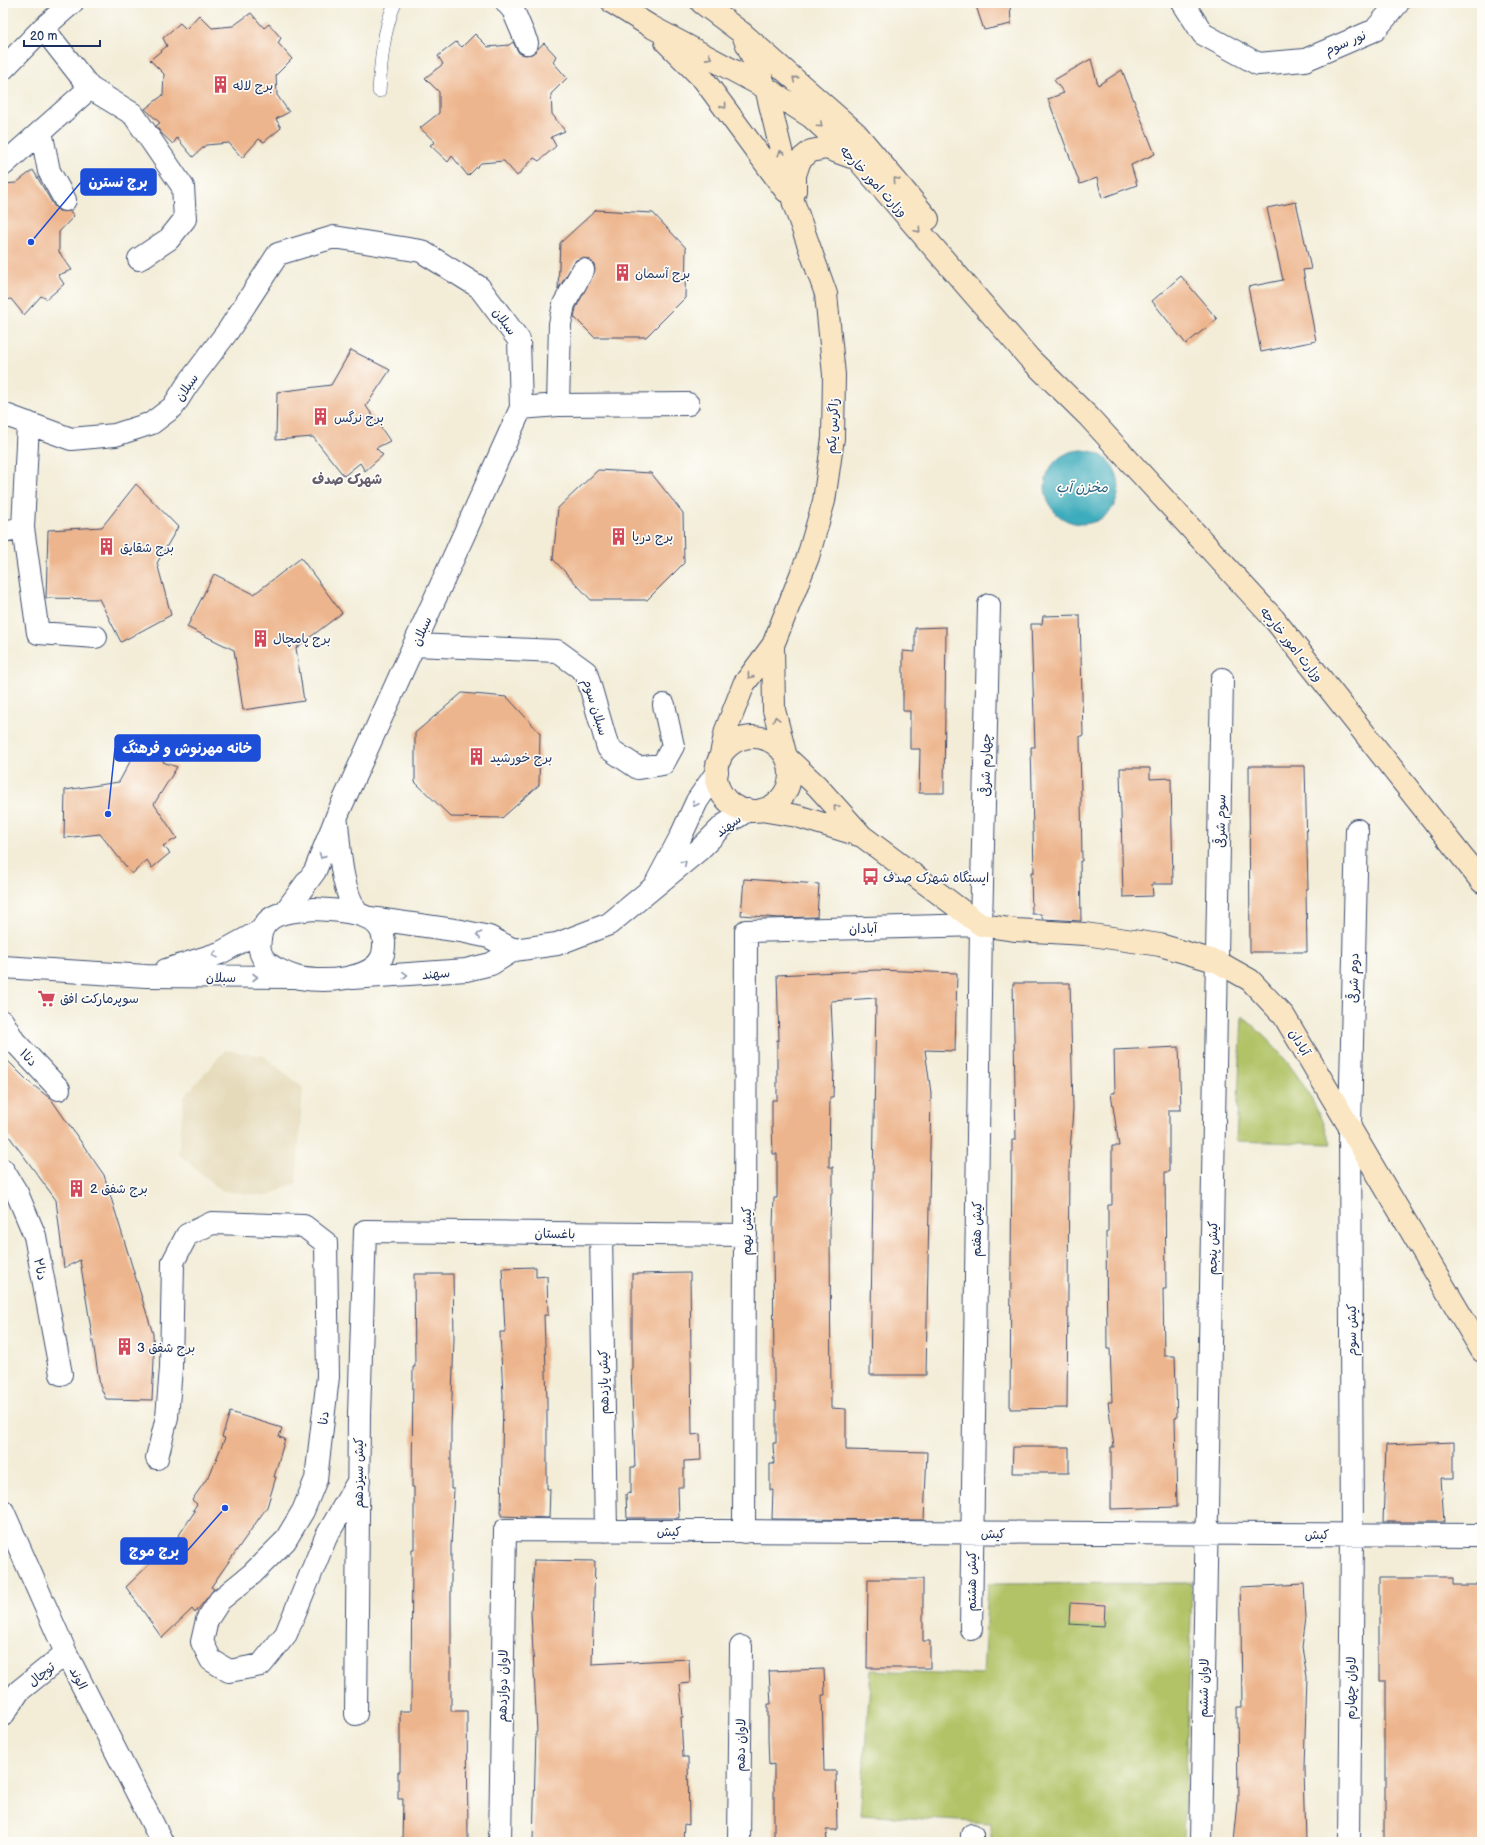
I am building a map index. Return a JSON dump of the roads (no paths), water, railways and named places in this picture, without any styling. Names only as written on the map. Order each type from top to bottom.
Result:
[{"type":"main road","name":"وزارت امور خارجه","points":[[613,3],[650,26],[766,88],[811,117],[858,160],[1029,358],[1089,417],[1274,619],[1482,882]]},
{"type":"main road","name":"وزارت امور خارجه","points":[[702,3],[742,33],[856,133],[1038,351],[1089,417]]},
{"type":"main road","points":[[650,26],[704,80],[794,204]]},
{"type":"main road","points":[[742,33],[766,88],[794,204]]},
{"type":"main road","points":[[794,204],[795,175],[800,160],[811,151],[826,148],[858,160]]},
{"type":"main road","name":"زاگرس یکم","points":[[718,765],[726,730],[744,684],[773,645],[808,557],[824,501],[833,438],[834,375],[826,294],[794,204]]},
{"type":"main road","name":"زاگرس یکم","points":[[773,645],[774,710],[786,757]]},
{"type":"main road","points":[[752,737],[766,739],[778,746],[786,757],[790,769],[789,783],[784,795],[774,805],[755,810],[735,806],[725,797],[718,785],[718,765],[728,747],[739,740],[752,737]]},
{"type":"main road","name":"آبادان","points":[[786,757],[817,786],[862,836],[981,925],[1016,930],[1085,934],[1160,945],[1218,962],[1250,980],[1284,1016],[1482,1351]]},
{"type":"main road","name":"آبادان","points":[[755,810],[797,816],[862,836]]},
{"type":"street","points":[[3,68],[43,28],[72,3]]},
{"type":"street","points":[[508,3],[513,10],[527,43]]},
{"type":"street","name":"نور سوم","points":[[1183,3],[1204,34],[1258,64],[1305,60],[1375,30],[1398,3]]},
{"type":"street","points":[[43,28],[90,88],[133,114],[183,187],[185,219],[169,239],[139,259]]},
{"type":"street","points":[[3,165],[90,88]]},
{"type":"street","points":[[41,132],[49,171],[65,200]]},
{"type":"street","name":"سبلان","points":[[3,414],[71,439],[115,435],[152,423],[173,407],[187,385],[228,331],[278,254],[334,237],[421,251],[479,287],[520,340],[521,408],[336,820],[315,871],[285,912]]},
{"type":"street","points":[[558,405],[560,324],[564,304],[583,270]]},
{"type":"street","points":[[521,408],[558,405],[688,404]]},
{"type":"street","points":[[28,423],[13,530],[38,633],[96,637]]},
{"type":"street","name":"چهارم شرقی","points":[[981,925],[989,605]]},
{"type":"street","name":"سبلان سوم","points":[[415,644],[557,651],[586,672],[608,748],[638,768],[663,764],[673,746],[664,705]]},
{"type":"street","name":"سوم شرقی","points":[[1218,962],[1222,679]]},
{"type":"street","name":"سهند","points":[[654,887],[680,838],[697,801],[718,765]]},
{"type":"street","name":"سهند","points":[[352,978],[466,970],[491,964],[514,950],[556,944],[610,924],[699,850],[724,825],[755,810]]},
{"type":"street","points":[[336,820],[341,867],[351,903],[364,916],[378,926],[384,940],[382,956],[374,967],[352,978],[324,979],[296,977],[277,968],[264,959],[258,944],[262,930],[277,915],[285,912],[315,909],[364,916],[461,931],[489,937],[514,950]]},
{"type":"street","name":"دوم شرقی","points":[[1350,1126],[1357,830]]},
{"type":"street","name":"آبادان","points":[[746,931],[981,925]]},
{"type":"street","name":"کیش هفتم","points":[[971,1532],[981,925]]},
{"type":"street","name":"سبلان","points":[[146,976],[220,953],[262,930]]},
{"type":"street","name":"کیش نهم","points":[[744,1532],[746,931]]},
{"type":"street","name":"کیش پنجم","points":[[1206,1534],[1218,962]]},
{"type":"street","name":"سبلان","points":[[3,967],[146,976],[296,977]]},
{"type":"street","name":"دنا۱","points":[[3,1022],[14,1041],[59,1089]]},
{"type":"street","name":"کیش سوم","points":[[1350,1126],[1352,1534]]},
{"type":"street","name":"دنا۲","points":[[3,1170],[17,1193],[35,1236],[61,1374]]},
{"type":"street","name":"دنا","points":[[157,1458],[167,1417],[172,1368],[173,1262],[187,1235],[212,1223],[304,1226],[326,1243],[328,1376],[316,1479],[303,1511],[285,1541],[252,1574],[220,1600],[207,1620],[202,1642],[211,1660],[229,1671],[261,1665],[286,1634],[326,1537],[358,1480]]},
{"type":"street","name":"باغستان","points":[[365,1231],[746,1235]]},
{"type":"street","name":"کیش سیزدهم","points":[[356,1714],[358,1480],[365,1231]]},
{"type":"street","name":"کیش یازدهم","points":[[601,1234],[606,1531]]},
{"type":"street","name":"الوند","points":[[3,1511],[66,1653],[162,1842]]},
{"type":"street","name":"کیش","points":[[505,1530],[1482,1535]]},
{"type":"street","name":"لاوان دوازدهم","points":[[500,1842],[505,1530]]},
{"type":"street","name":"کیش هشتم","points":[[971,1532],[971,1629]]},
{"type":"street","name":"لاوان ششم","points":[[1201,1842],[1206,1534]]},
{"type":"street","name":"لاوان چهارم","points":[[1348,1842],[1352,1534]]},
{"type":"street","name":"لاوان دهم","points":[[739,1842],[741,1647]]},
{"type":"street","name":"توچال","points":[[3,1715],[19,1691],[66,1653]]},
{"type":"lane","points":[[379,91],[382,56],[388,21],[395,3]]},
{"type":"water","name":"مخزن آب","points":[[1082,450],[1096,453],[1108,461],[1116,473],[1119,487],[1116,501],[1108,513],[1096,521],[1082,524],[1068,521],[1056,513],[1048,501],[1045,487],[1048,473],[1056,461],[1068,453]]},
{"type":"place","name":"برج لاله","points":[[220,85]]},
{"type":"place","name":"برج نسترن","points":[[31,242]]},
{"type":"place","name":"برج آسمان","points":[[622,273]]},
{"type":"place","name":"برج نرگس","points":[[321,417]]},
{"type":"place","name":"برج دریا","points":[[619,536]]},
{"type":"place","name":"برج شقایق","points":[[107,547]]},
{"type":"place","name":"برج پامچال","points":[[260,638]]},
{"type":"place","name":"برج خورشید","points":[[477,757]]},
{"type":"place","name":"خانه مهرنوش و فرهنگ","points":[[108,814]]},
{"type":"place","name":"ایستگاه شهرک صدف","points":[[870,877]]},
{"type":"place","name":"سوپرمارکت افق","points":[[47,998]]},
{"type":"place","name":"برج شفق 2","points":[[77,1188]]},
{"type":"place","name":"برج شفق 3","points":[[124,1347]]},
{"type":"place","name":"برج موج","points":[[225,1508]]},
{"type":"district","name":"شهرک صدف","points":[[347,479]]}]
